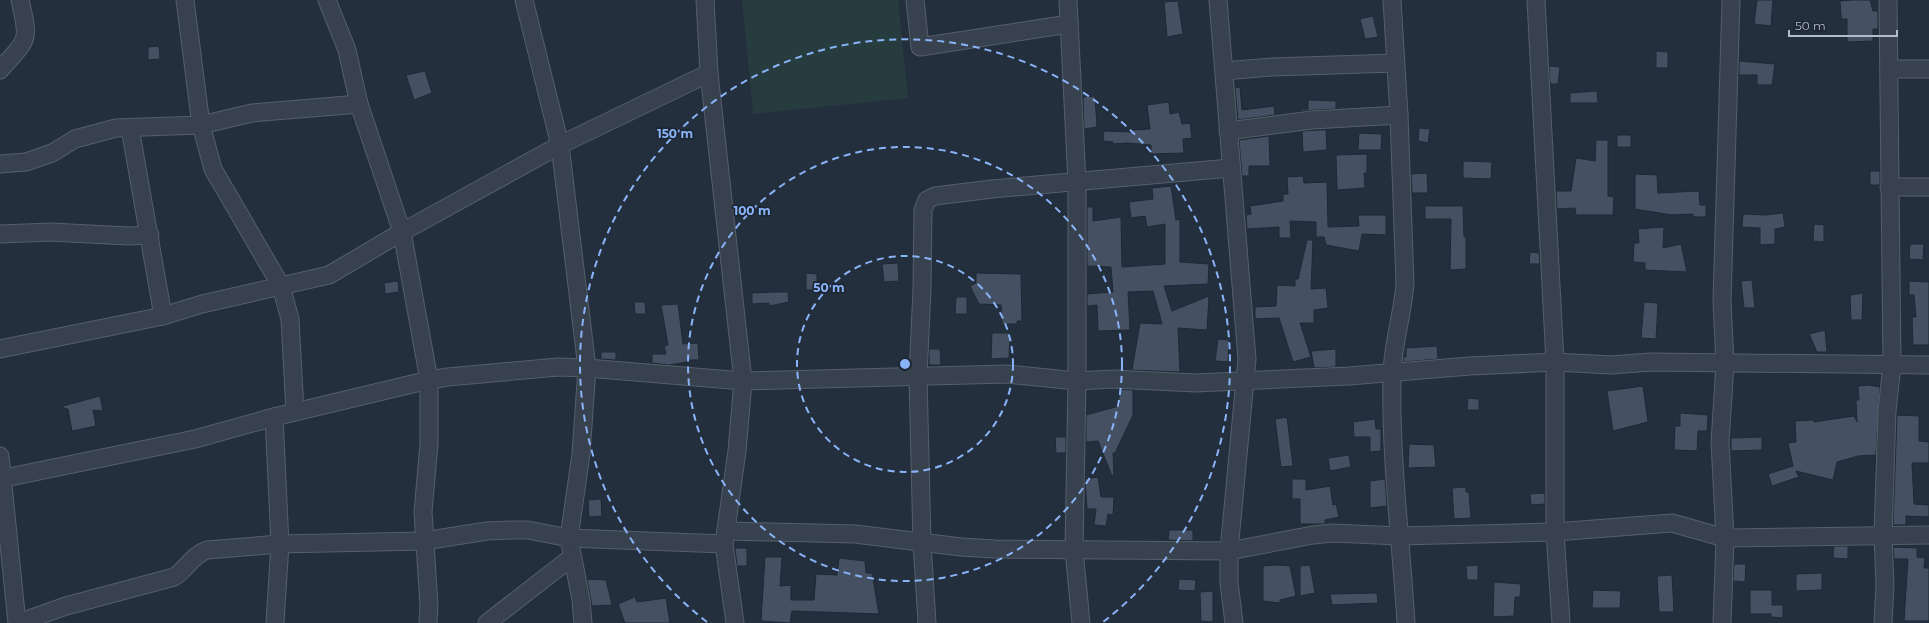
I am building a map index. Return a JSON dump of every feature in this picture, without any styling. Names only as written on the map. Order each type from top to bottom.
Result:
[{"type":"street","points":[[0,70],[23,43],[26,36],[27,29],[20,0]]},
{"type":"street","points":[[185,0],[201,125],[213,170],[280,286],[290,319],[295,412]]},
{"type":"street","points":[[327,0],[347,50],[359,104],[402,232],[429,380],[429,444],[423,512],[429,606],[428,623]]},
{"type":"street","points":[[524,0],[560,146],[587,368],[581,454],[568,538],[581,600],[583,623]]},
{"type":"street","points":[[704,0],[709,73],[743,381],[737,451],[725,537],[735,623]]},
{"type":"street","points":[[915,0],[920,46],[1069,24]]},
{"type":"street","points":[[1068,0],[1077,183],[1077,381],[1074,550],[1081,623]]},
{"type":"street","points":[[1218,0],[1247,359],[1229,551],[1230,583],[1234,623]]},
{"type":"street","points":[[1392,0],[1399,115],[1405,283],[1404,303],[1392,372],[1394,452],[1406,623]]},
{"type":"street","points":[[1536,0],[1556,362],[1556,532],[1561,623]]},
{"type":"street","points":[[1722,623],[1725,538],[1720,442],[1725,364],[1722,301],[1731,0]]},
{"type":"street","points":[[1883,623],[1885,585],[1883,536],[1887,411],[1892,365],[1888,0]]},
{"type":"street","points":[[1224,71],[1272,67],[1395,63]]},
{"type":"street","points":[[1889,69],[1929,69]]},
{"type":"street","points":[[0,349],[163,316],[202,304],[329,275],[402,232],[560,146],[709,73]]},
{"type":"street","points":[[0,164],[26,162],[52,153],[74,139],[116,128],[201,125],[252,113],[359,104]]},
{"type":"street","points":[[1228,131],[1312,120],[1399,115]]},
{"type":"street","points":[[130,128],[163,316]]},
{"type":"street","points":[[927,623],[922,543],[918,376],[922,289],[923,210],[927,200],[935,196],[992,189],[1077,183],[1231,168]]},
{"type":"street","points":[[1889,187],[1929,187]]},
{"type":"street","points":[[0,234],[51,232],[128,236],[150,235]]},
{"type":"street","points":[[2,479],[188,440],[274,417],[322,407],[448,376],[558,367],[743,381],[1007,374],[1077,381],[1113,379],[1196,383],[1556,362],[1611,365],[1651,362],[1725,364],[1929,365]]},
{"type":"street","points":[[274,417],[280,544],[275,623]]},
{"type":"street","points":[[0,456],[17,623],[66,606],[174,577],[181,573],[198,553],[207,550],[280,544],[424,541],[486,531],[528,530],[568,538],[855,534],[922,543],[995,549],[1154,549],[1229,551],[1313,535],[1333,533],[1400,536],[1556,532],[1672,523],[1725,538],[1929,535]]},
{"type":"street","points":[[487,623],[572,557]]},
{"type":"green space","points":[[742,0],[898,0],[908,98],[753,114]]},
{"type":"building","points":[[1757,0],[1773,0],[1771,26],[1754,24]]},
{"type":"building","points":[[1870,0],[1873,11],[1878,11],[1878,29],[1873,29],[1873,41],[1847,42],[1847,19],[1842,19],[1840,1]]},
{"type":"building","points":[[1178,1],[1183,34],[1167,37],[1164,2]]},
{"type":"building","points":[[1373,16],[1378,37],[1365,39],[1360,19]]},
{"type":"building","points":[[159,46],[160,59],[148,60],[148,47]]},
{"type":"building","points":[[1656,51],[1668,52],[1668,68],[1656,68]]},
{"type":"building","points":[[1739,61],[1775,64],[1772,85],[1757,85],[1757,75],[1739,75]]},
{"type":"building","points":[[1549,66],[1560,67],[1558,84],[1550,84]]},
{"type":"building","points":[[425,71],[432,93],[414,100],[406,75]]},
{"type":"building","points":[[1240,87],[1242,110],[1274,106],[1275,115],[1238,120],[1235,88]]},
{"type":"building","points":[[1597,91],[1598,103],[1570,103],[1570,93]]},
{"type":"building","points":[[1095,96],[1097,127],[1084,129],[1083,97]]},
{"type":"building","points":[[1308,100],[1336,101],[1336,109],[1301,111],[1300,109],[1308,109]]},
{"type":"building","points":[[1169,102],[1170,114],[1179,112],[1182,124],[1190,123],[1192,138],[1183,139],[1184,153],[1151,154],[1151,145],[1127,143],[1113,144],[1113,142],[1103,141],[1104,131],[1132,132],[1132,130],[1150,129],[1147,105]]},
{"type":"building","points":[[1419,128],[1430,129],[1428,143],[1418,141]]},
{"type":"building","points":[[1337,129],[1326,130],[1327,150],[1303,152],[1302,131]]},
{"type":"building","points":[[1359,133],[1382,134],[1381,150],[1358,150]]},
{"type":"building","points":[[1617,135],[1631,135],[1631,147],[1617,147]]},
{"type":"building","points":[[1269,136],[1270,166],[1249,166],[1249,176],[1242,176],[1239,140]]},
{"type":"building","points":[[1596,140],[1608,140],[1608,196],[1614,197],[1613,215],[1576,215],[1575,208],[1557,209],[1556,191],[1571,191],[1576,158],[1595,161]]},
{"type":"building","points":[[1367,154],[1367,173],[1364,173],[1365,188],[1337,190],[1336,155]]},
{"type":"building","points":[[1463,161],[1492,162],[1491,179],[1463,178]]},
{"type":"building","points":[[1870,171],[1880,171],[1880,185],[1870,185]]},
{"type":"building","points":[[1427,173],[1428,193],[1412,193],[1411,174]]},
{"type":"building","points":[[1635,174],[1657,175],[1658,193],[1699,191],[1700,205],[1706,205],[1706,217],[1693,217],[1693,214],[1672,215],[1635,209]]},
{"type":"building","points":[[1303,176],[1304,183],[1327,182],[1328,227],[1359,226],[1358,215],[1386,215],[1386,235],[1362,234],[1359,251],[1326,245],[1324,237],[1316,237],[1316,222],[1290,221],[1291,238],[1279,238],[1279,227],[1247,229],[1246,215],[1251,214],[1250,206],[1283,201],[1283,194],[1288,194],[1287,177]]},
{"type":"building","points":[[1171,186],[1176,220],[1180,219],[1180,262],[1209,264],[1208,284],[1164,286],[1172,311],[1209,296],[1207,330],[1178,328],[1180,372],[1132,370],[1140,323],[1162,324],[1153,291],[1128,292],[1130,330],[1098,331],[1097,305],[1087,306],[1087,294],[1113,292],[1111,267],[1087,266],[1087,207],[1093,207],[1093,221],[1121,217],[1122,267],[1165,264],[1165,224],[1147,227],[1145,216],[1131,218],[1129,202],[1153,199],[1152,188]]},
{"type":"building","points":[[1425,206],[1463,206],[1464,237],[1466,237],[1466,269],[1450,270],[1451,219],[1425,219]]},
{"type":"building","points":[[1783,213],[1785,227],[1775,229],[1775,244],[1760,245],[1760,228],[1742,227],[1743,214],[1766,215]]},
{"type":"building","points":[[1814,224],[1824,225],[1824,242],[1813,241]]},
{"type":"building","points":[[1664,227],[1663,248],[1681,244],[1687,272],[1645,270],[1645,263],[1633,262],[1634,243],[1639,243],[1638,229]]},
{"type":"building","points":[[1307,240],[1313,240],[1311,289],[1326,288],[1328,308],[1314,310],[1314,323],[1300,323],[1311,357],[1293,362],[1279,318],[1255,319],[1255,307],[1276,306],[1277,285],[1295,286],[1295,279],[1298,279]]},
{"type":"building","points":[[1910,244],[1924,244],[1923,260],[1909,259]]},
{"type":"building","points":[[1530,252],[1539,253],[1540,264],[1529,264]]},
{"type":"building","points":[[898,263],[899,281],[884,282],[882,264]]},
{"type":"building","points":[[806,273],[817,274],[817,290],[806,290]]},
{"type":"building","points":[[976,273],[1021,274],[1022,321],[1017,321],[1017,324],[1002,324],[1001,305],[979,304],[970,286],[976,283]]},
{"type":"building","points":[[1752,280],[1755,308],[1744,308],[1741,281]]},
{"type":"building","points":[[398,281],[399,292],[385,294],[384,283]]},
{"type":"building","points":[[1909,281],[1929,282],[1929,345],[1913,345],[1912,317],[1916,317],[1914,295],[1909,295]]},
{"type":"building","points":[[788,292],[789,302],[769,306],[769,303],[752,304],[752,293]]},
{"type":"building","points":[[1863,293],[1862,320],[1851,320],[1850,295]]},
{"type":"building","points":[[956,297],[967,297],[967,314],[955,314]]},
{"type":"building","points":[[634,302],[645,302],[646,314],[635,314]]},
{"type":"building","points":[[1644,302],[1658,303],[1656,339],[1641,338]]},
{"type":"building","points":[[678,304],[683,344],[698,343],[699,360],[687,360],[687,362],[669,365],[652,363],[652,354],[666,354],[664,346],[668,345],[661,305]]},
{"type":"building","points":[[1825,330],[1827,352],[1817,352],[1809,334]]},
{"type":"building","points":[[992,333],[1010,333],[1009,358],[991,359]]},
{"type":"building","points":[[1218,339],[1229,340],[1228,362],[1215,361]]},
{"type":"building","points":[[1437,346],[1438,359],[1403,362],[1403,357],[1406,357],[1406,348]]},
{"type":"building","points":[[929,349],[940,349],[941,365],[929,365]]},
{"type":"building","points":[[1336,349],[1336,367],[1314,368],[1311,351]]},
{"type":"building","points":[[601,352],[616,352],[616,360],[601,359]]},
{"type":"building","points":[[1868,385],[1880,387],[1875,470],[1875,455],[1858,456],[1837,462],[1833,480],[1796,471],[1799,477],[1772,486],[1768,474],[1793,466],[1788,443],[1796,442],[1795,421],[1814,420],[1814,422],[1854,416],[1857,422],[1856,400],[1859,400],[1858,386]]},
{"type":"building","points":[[1643,386],[1648,422],[1613,431],[1607,391]]},
{"type":"building","points":[[1119,389],[1133,390],[1133,415],[1115,453],[1113,453],[1114,476],[1112,476],[1098,441],[1086,442],[1086,415],[1119,406]]},
{"type":"building","points":[[100,396],[103,411],[93,410],[96,426],[72,431],[68,409],[64,408],[63,406]]},
{"type":"building","points":[[1468,398],[1479,399],[1479,410],[1467,410]]},
{"type":"building","points":[[1680,413],[1708,415],[1707,431],[1698,431],[1697,451],[1674,450],[1675,426],[1680,426]]},
{"type":"building","points":[[1897,415],[1919,416],[1919,441],[1929,442],[1929,463],[1912,463],[1914,504],[1929,505],[1929,517],[1906,516],[1906,525],[1893,525]]},
{"type":"building","points":[[1287,417],[1293,466],[1281,467],[1275,419]]},
{"type":"building","points":[[1375,419],[1376,429],[1381,429],[1381,451],[1370,452],[1370,437],[1354,437],[1353,422]]},
{"type":"building","points":[[1055,437],[1066,437],[1066,453],[1056,453]]},
{"type":"building","points":[[1762,437],[1762,450],[1731,451],[1731,438]]},
{"type":"building","points":[[1409,444],[1434,445],[1436,467],[1408,468]]},
{"type":"building","points":[[1349,455],[1351,467],[1330,471],[1328,458]]},
{"type":"building","points":[[1098,477],[1101,497],[1114,497],[1113,515],[1108,514],[1106,526],[1094,525],[1096,509],[1087,509],[1085,479]]},
{"type":"building","points":[[1292,479],[1306,479],[1306,490],[1330,486],[1333,505],[1336,504],[1339,517],[1325,520],[1325,524],[1300,524],[1300,499],[1292,499]]},
{"type":"building","points":[[1385,479],[1387,506],[1370,508],[1370,481]]},
{"type":"building","points":[[1466,487],[1466,492],[1469,492],[1471,518],[1454,519],[1452,488]]},
{"type":"building","points":[[1545,493],[1545,504],[1531,505],[1530,494]]},
{"type":"building","points":[[601,499],[602,516],[589,517],[588,500]]},
{"type":"building","points":[[1169,530],[1193,530],[1193,541],[1168,540]]},
{"type":"building","points":[[1834,546],[1848,546],[1848,559],[1833,558]]},
{"type":"building","points":[[1893,547],[1917,548],[1917,557],[1925,558],[1924,568],[1929,568],[1929,621],[1904,621],[1908,559],[1894,559]]},
{"type":"building","points":[[735,548],[747,548],[747,566],[737,566]]},
{"type":"building","points":[[765,557],[782,557],[780,586],[791,585],[791,600],[814,600],[816,574],[837,575],[839,558],[865,561],[866,573],[872,573],[879,614],[792,611],[790,623],[761,621]]},
{"type":"building","points":[[1734,564],[1746,564],[1745,582],[1733,581]]},
{"type":"building","points":[[1310,565],[1315,593],[1300,596],[1300,566]]},
{"type":"building","points":[[1478,565],[1478,580],[1467,580],[1466,566]]},
{"type":"building","points":[[1263,566],[1290,566],[1296,596],[1280,600],[1280,603],[1263,601]]},
{"type":"building","points":[[1822,573],[1822,590],[1796,591],[1796,574]]},
{"type":"building","points":[[1672,575],[1674,612],[1659,612],[1657,576]]},
{"type":"building","points":[[587,579],[606,580],[612,605],[592,606]]},
{"type":"building","points":[[1179,579],[1196,580],[1195,591],[1178,590]]},
{"type":"building","points":[[1494,582],[1521,584],[1520,597],[1515,597],[1514,616],[1493,617]]},
{"type":"building","points":[[1593,590],[1621,591],[1620,608],[1592,608]]},
{"type":"building","points":[[1750,590],[1772,590],[1772,605],[1783,605],[1783,618],[1771,617],[1771,614],[1750,614]]},
{"type":"building","points":[[1213,591],[1213,622],[1201,621],[1200,592]]},
{"type":"building","points":[[1377,593],[1378,603],[1332,605],[1330,594]]},
{"type":"building","points":[[635,597],[637,602],[666,598],[670,623],[625,623],[618,604]]}]
